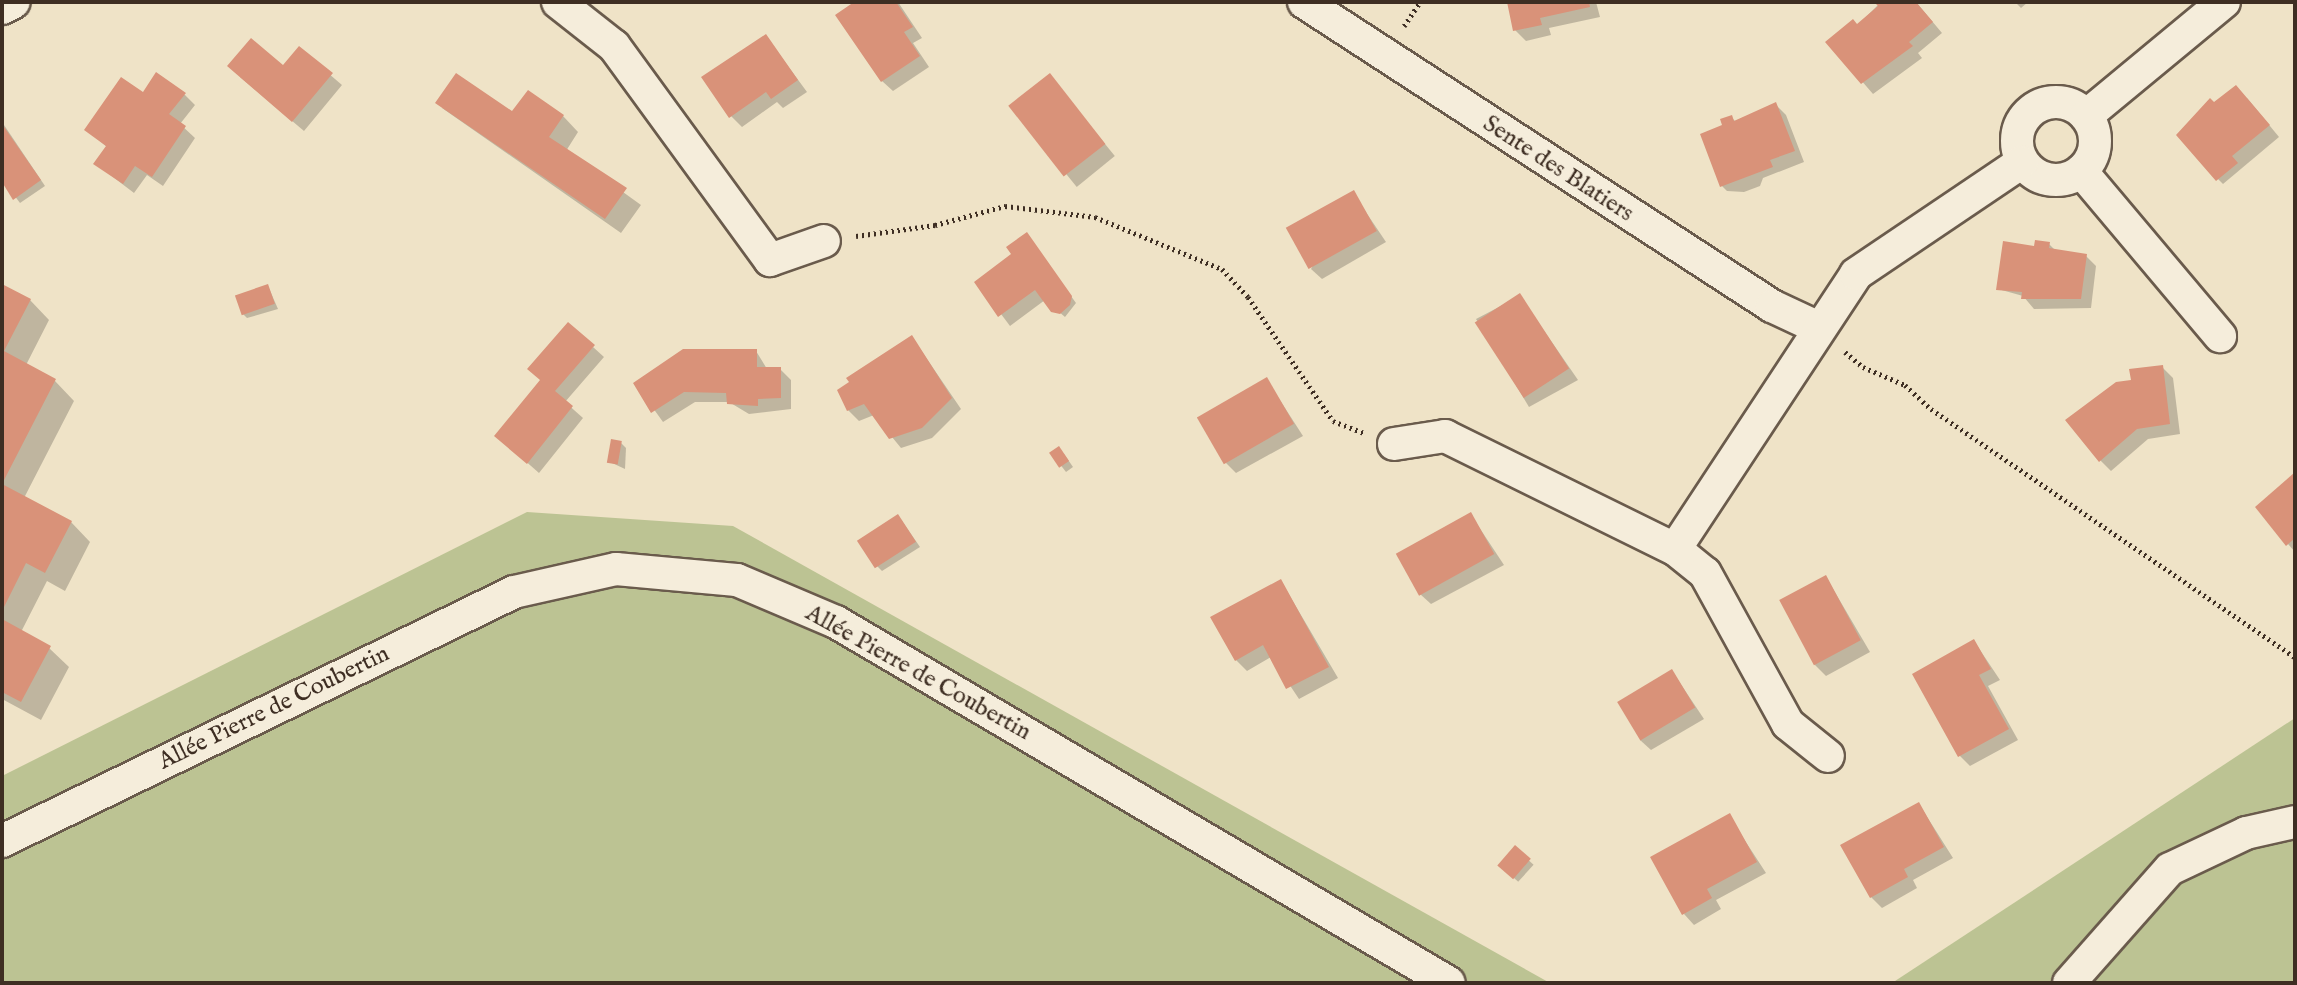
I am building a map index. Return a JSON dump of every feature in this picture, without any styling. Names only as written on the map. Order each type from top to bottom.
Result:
[{"type":"street","points":[[2,8],[14,2]]},
{"type":"street","points":[[558,2],[614,46],[770,260],[824,241]]},
{"type":"street","name":"Sente des Blatiers","points":[[1304,2],[1772,306],[1817,327]]},
{"type":"street","points":[[2086,116],[2224,2]]},
{"type":"street","points":[[2055,101],[2086,116],[2095,145],[2081,171],[2056,181],[2043,178],[2022,162],[2018,128],[2033,109],[2055,101]]},
{"type":"street","points":[[1675,549],[1817,327],[1856,274],[2022,162]]},
{"type":"street","points":[[2081,171],[2220,336]]},
{"type":"street","points":[[1394,444],[1445,436],[1675,549],[1705,573],[1788,724],[1828,756]]},
{"type":"street","name":"Allée Pierre de Coubertin","points":[[2,841],[514,592],[616,569],[737,580],[836,622],[1449,983]]},
{"type":"street","points":[[2069,983],[2170,869],[2246,833],[2295,822]]},
{"type":"path","points":[[824,241],[935,225],[1005,206],[1095,217],[1222,269],[1248,297],[1333,421],[1394,444]]},
{"type":"path","points":[[1817,327],[1863,367],[1905,385],[1931,409],[2295,657]]},
{"type":"green space","points":[[527,512],[733,526],[1550,983],[2,983],[2,776]]},
{"type":"green space","points":[[2295,718],[2295,983],[1892,983]]},
{"type":"building","points":[[854,2],[896,2],[913,27],[904,32],[920,56],[881,82],[835,15]]},
{"type":"building","points":[[1507,2],[1589,2],[1590,7],[1540,18],[1542,25],[1513,31]]},
{"type":"building","points":[[1874,2],[1916,2],[1933,22],[1909,42],[1913,46],[1861,84],[1825,42],[1853,19],[1857,24],[1878,6]]},
{"type":"building","points":[[766,34],[798,80],[771,99],[766,92],[729,118],[701,77]]},
{"type":"building","points":[[251,38],[283,65],[299,46],[333,73],[292,122],[227,66]]},
{"type":"building","points":[[156,72],[186,93],[169,114],[186,126],[152,177],[135,166],[123,184],[93,164],[106,146],[84,130],[121,77],[143,92]]},
{"type":"building","points":[[456,73],[512,111],[528,90],[564,115],[549,137],[627,188],[605,219],[435,103]]},
{"type":"building","points":[[1050,73],[1105,144],[1064,177],[1008,106]]},
{"type":"building","points":[[2236,85],[2270,125],[2232,156],[2238,163],[2216,181],[2176,135],[2210,98],[2214,102]]},
{"type":"building","points":[[1776,102],[1795,151],[1770,160],[1773,167],[1720,187],[1700,134],[1722,125],[1720,119],[1732,115],[1734,121]]},
{"type":"building","points":[[2,124],[41,180],[13,200],[2,182]]},
{"type":"building","points":[[1354,190],[1377,231],[1309,269],[1286,228]]},
{"type":"building","points":[[1027,232],[1072,296],[1070,305],[1060,314],[1051,312],[1035,290],[998,317],[974,282],[1011,254],[1006,247]]},
{"type":"building","points":[[2035,240],[2050,242],[2049,248],[2087,254],[2081,299],[2021,299],[2022,292],[1996,290],[2003,241],[2034,246]]},
{"type":"building","points":[[2,284],[31,299],[4,351],[56,379],[2,484]]},
{"type":"building","points":[[268,284],[275,304],[242,315],[235,295]]},
{"type":"building","points":[[1520,293],[1569,368],[1524,398],[1475,322]]},
{"type":"building","points":[[568,322],[595,345],[555,391],[573,406],[527,464],[494,436],[540,380],[527,369]]},
{"type":"building","points":[[912,335],[952,398],[922,428],[889,439],[864,404],[847,411],[837,390],[849,382],[846,378]]},
{"type":"building","points":[[683,349],[757,349],[757,367],[781,367],[781,398],[758,399],[758,406],[727,404],[726,393],[684,392],[651,413],[633,383]]},
{"type":"building","points":[[2163,365],[2170,424],[2137,429],[2099,462],[2065,420],[2116,382],[2131,380],[2129,369]]},
{"type":"building","points":[[1267,377],[1294,424],[1224,464],[1197,418]]},
{"type":"building","points":[[611,439],[622,441],[618,465],[607,463]]},
{"type":"building","points":[[1059,446],[1069,461],[1059,468],[1049,453]]},
{"type":"building","points":[[2295,472],[2295,538],[2286,546],[2255,507]]},
{"type":"building","points":[[2,484],[72,521],[45,573],[26,563],[2,611]]},
{"type":"building","points":[[1471,512],[1494,554],[1419,596],[1396,554]]},
{"type":"building","points":[[898,514],[916,542],[875,568],[857,541]]},
{"type":"building","points":[[1826,575],[1861,640],[1814,665],[1779,600]]},
{"type":"building","points":[[1281,579],[1329,667],[1286,689],[1263,645],[1235,661],[1210,617]]},
{"type":"building","points":[[2,619],[51,646],[21,702],[2,692]]},
{"type":"building","points":[[1974,639],[1991,669],[1979,675],[2009,729],[1958,757],[1912,674]]},
{"type":"building","points":[[1672,669],[1695,708],[1640,741],[1617,702]]},
{"type":"building","points":[[1919,802],[1944,847],[1904,869],[1908,877],[1870,898],[1840,845]]},
{"type":"building","points":[[1730,813],[1757,862],[1707,889],[1712,898],[1682,915],[1650,857]]},
{"type":"building","points":[[1515,845],[1531,859],[1513,879],[1497,865]]}]
